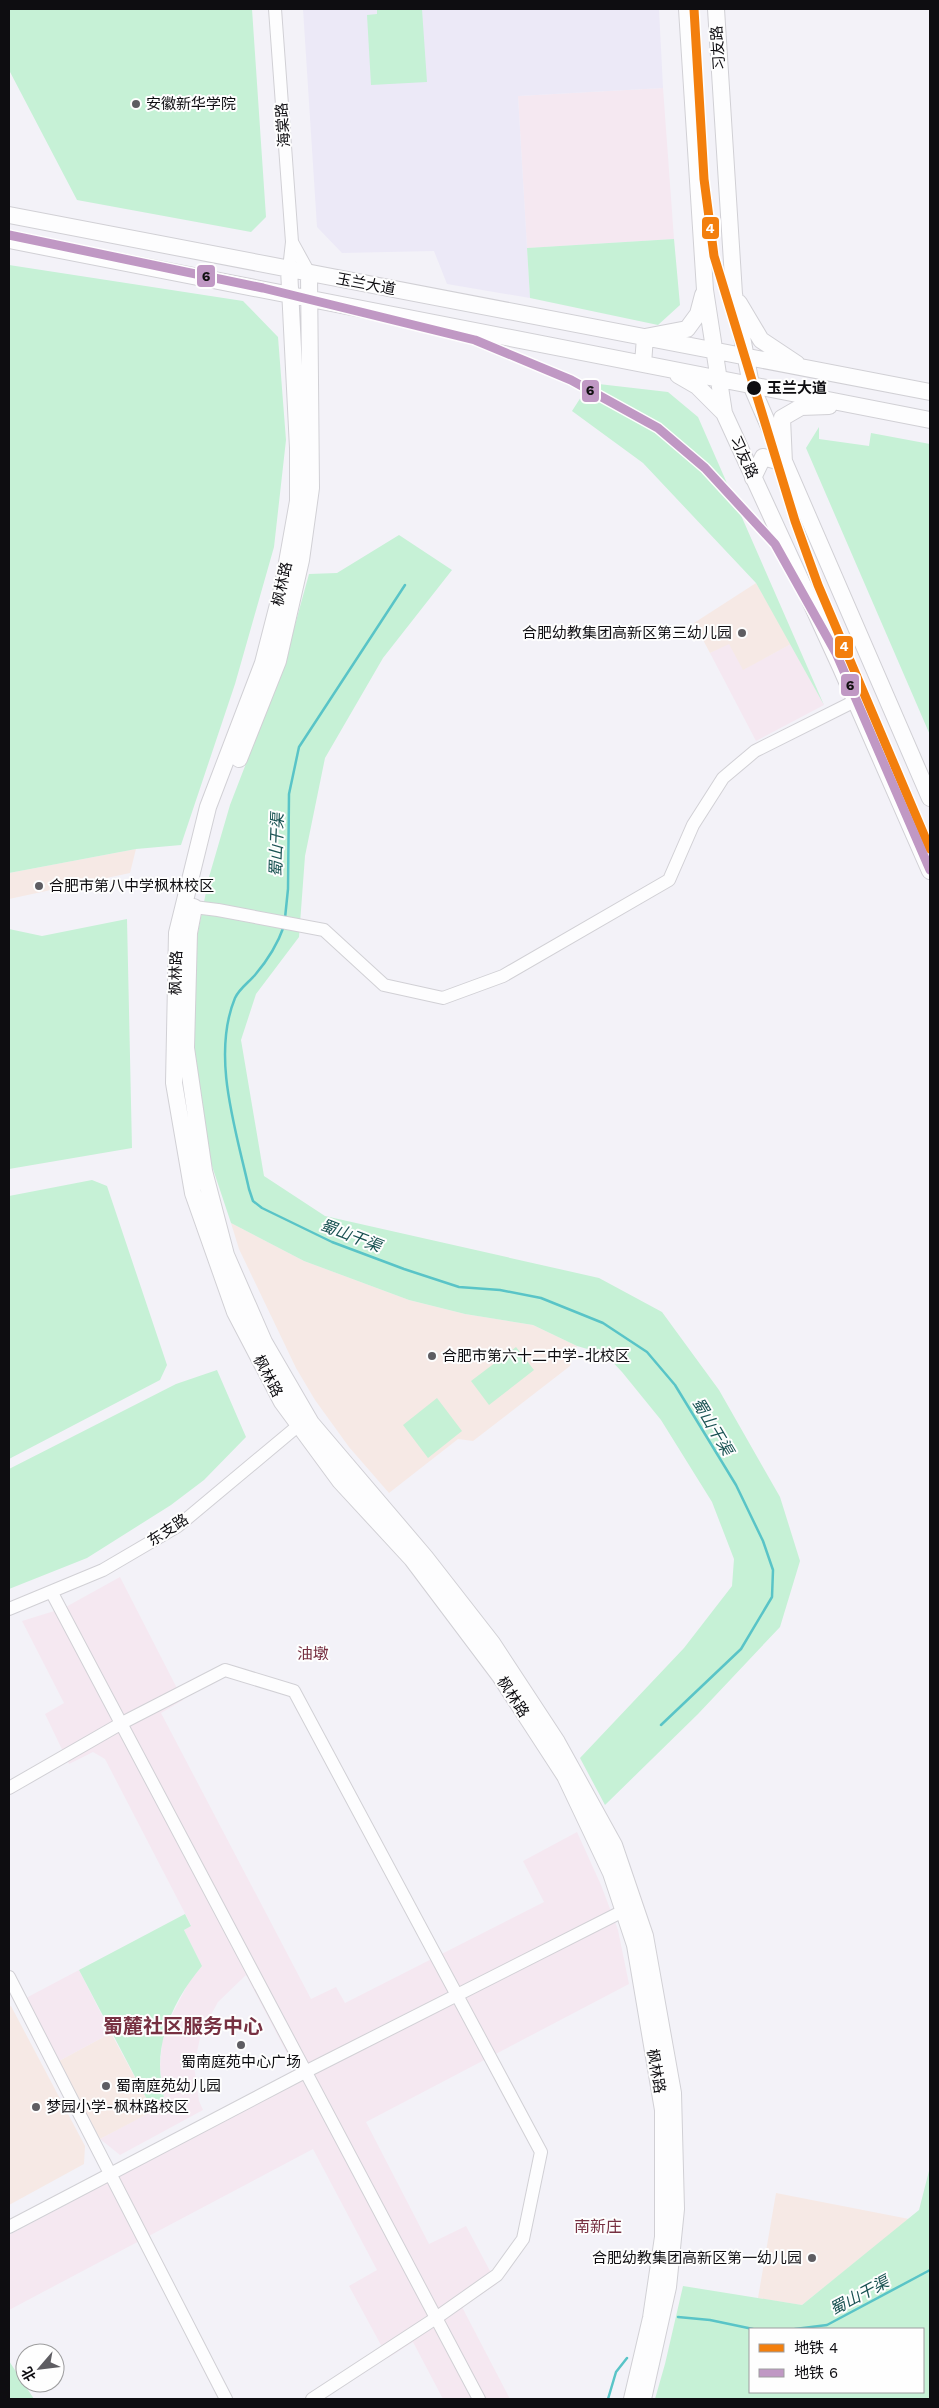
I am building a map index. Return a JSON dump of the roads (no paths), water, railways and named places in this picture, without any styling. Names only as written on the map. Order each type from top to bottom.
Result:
[{"type":"main road","name":"习友路","points":[[687,9],[705,290],[724,413],[930,871]]},
{"type":"main road","name":"习友路","points":[[716,9],[734,294],[751,385],[930,798]]},
{"type":"main road","name":"玉兰大道","points":[[9,215],[930,392]]},
{"type":"main road","name":"玉兰大道","points":[[9,240],[930,420]]},
{"type":"main road","name":"枫林路","points":[[289,269],[298,448],[298,502],[283,586],[263,663],[208,807],[188,907],[186,1048],[204,1172],[226,1255],[264,1342],[303,1422],[425,1557],[492,1643],[558,1742],[614,1845],[629,1908],[663,2110],[663,2237],[651,2318],[632,2399]]},
{"type":"main road","name":"枫林路","points":[[188,907],[214,819],[278,661],[301,560],[311,488],[309,272]]},
{"type":"main road","points":[[643,364],[645,337],[687,329],[698,314],[705,290]]},
{"type":"main road","points":[[734,294],[761,340],[802,368]]},
{"type":"main road","points":[[666,368],[698,386],[724,413]]},
{"type":"main road","points":[[828,400],[834,374]]},
{"type":"main road","points":[[753,478],[763,457],[784,464],[782,418],[801,407],[853,404]]},
{"type":"main road","name":"枫林路","points":[[629,1908],[645,1936],[673,2093],[676,2209],[668,2287],[643,2399]]},
{"type":"street","name":"海棠路","points":[[275,9],[292,242],[289,269]]},
{"type":"street","name":"海棠路","points":[[292,242],[309,272]]},
{"type":"street","points":[[188,907],[251,916],[324,930],[384,985],[443,998],[503,976],[669,880],[693,825],[723,778],[755,751],[855,702]]},
{"type":"street","name":"东支路","points":[[9,1609],[52,1593],[103,1570],[178,1526],[303,1422]]},
{"type":"street","points":[[52,1593],[479,2399]]},
{"type":"street","points":[[9,1788],[122,1723],[225,1670],[294,1691],[542,2152],[523,2239],[496,2276],[436,2318],[312,2399]]},
{"type":"street","points":[[9,2227],[305,2072],[629,1908]]},
{"type":"street","points":[[9,1978],[226,2399]]},
{"type":"waterway","name":"蜀山干渠","points":[[285,918],[288,889],[289,794],[299,747],[405,585]]},
{"type":"waterway","name":"蜀山干渠","points":[[284,926],[268,958],[235,998],[228,1020],[225,1044],[228,1093],[253,1201],[262,1208],[332,1242],[404,1269],[459,1287],[500,1290],[541,1298],[603,1323],[647,1352],[675,1385],[736,1485],[763,1541],[773,1570],[772,1597],[741,1649],[661,1725]]},
{"type":"waterway","name":"蜀山干渠","points":[[803,2328],[827,2325],[930,2270]]},
{"type":"waterway","name":"蜀山干渠","points":[[678,2317],[710,2320],[749,2328]]},
{"type":"waterway","name":"蜀山干渠","points":[[608,2399],[616,2372],[627,2358]]},
{"type":"metro line","name":"4","points":[[694,9],[704,179],[714,256],[795,521],[818,585],[930,849]]},
{"type":"metro line","name":"6","points":[[9,235],[263,288],[475,340],[571,380],[658,428],[705,468],[775,544],[836,653],[930,870]]},
{"type":"place","name":"安徽新华学院","points":[[136,104]]},
{"type":"place","name":"玉兰大道","points":[[754,388]]},
{"type":"place","name":"合肥幼教集团高新区第三幼儿园","points":[[742,633]]},
{"type":"place","name":"合肥市第八中学枫林校区","points":[[39,886]]},
{"type":"place","name":"合肥市第六十二中学-北校区","points":[[432,1356]]},
{"type":"place","name":"蜀南庭苑中心广场","points":[[241,2045]]},
{"type":"place","name":"蜀南庭苑幼儿园","points":[[106,2086]]},
{"type":"place","name":"梦园小学-枫林路校区","points":[[36,2107]]},
{"type":"place","name":"合肥幼教集团高新区第一幼儿园","points":[[812,2258]]},
{"type":"district","name":"油墩","points":[[313,1653]]},
{"type":"district","name":"蜀麓社区服务中心","points":[[183,2026]]},
{"type":"district","name":"南新庄","points":[[598,2226]]}]
